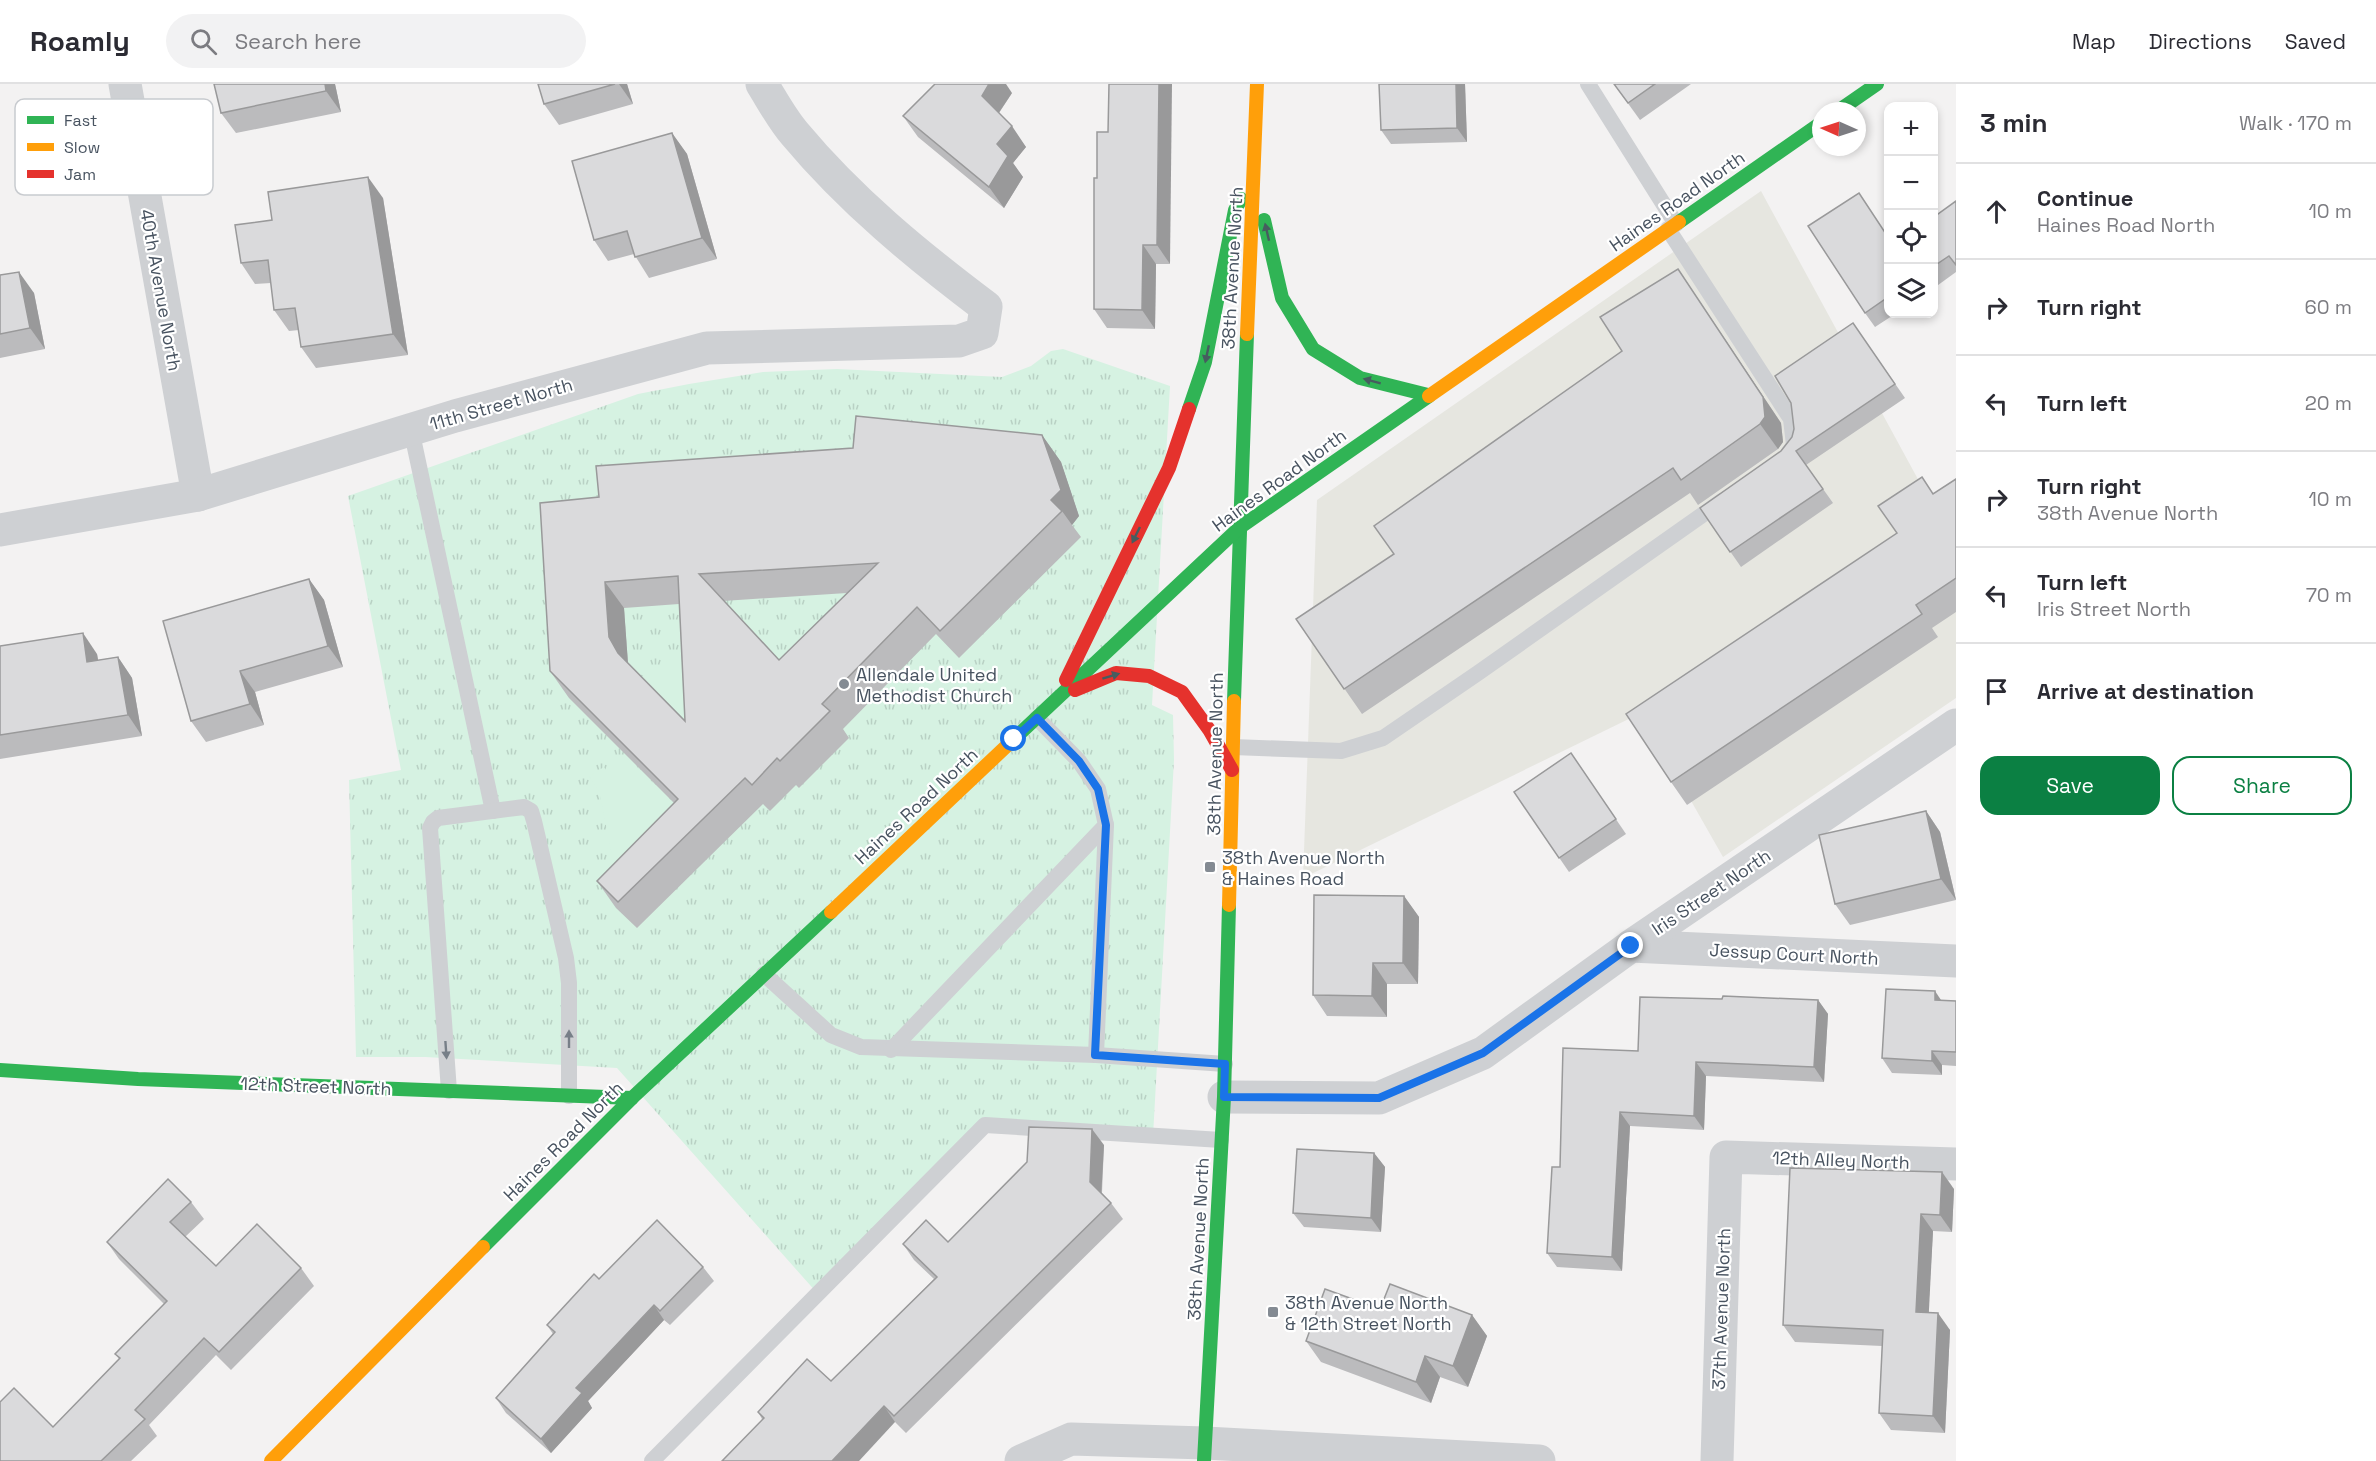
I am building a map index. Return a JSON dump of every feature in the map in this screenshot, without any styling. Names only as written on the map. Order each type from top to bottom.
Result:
[{"type":"street","name":"40th Avenue North","points":[[125,84],[128,99]]},
{"type":"street","name":"11th Street North","points":[[0,530],[198,495],[411,429],[707,348],[959,341],[982,333],[986,307],[926,262],[870,213],[794,133],[762,84]]},
{"type":"street","name":"38th Avenue North","points":[[1205,1452],[1224,1097],[1239,528],[1257,84]]},
{"type":"street","points":[[1851,102],[1877,84]]},
{"type":"street","name":"Haines Road North","points":[[271,1461],[632,1098],[1239,528],[1812,129]]},
{"type":"street","points":[[1254,177],[1282,298],[1313,349],[1360,378],[1428,396]]},
{"type":"street","points":[[1057,698],[1169,468],[1205,362],[1234,210],[1254,177]]},
{"type":"street","name":"40th Avenue North","points":[[145,195],[198,495]]},
{"type":"street","points":[[1057,698],[1116,673],[1149,676],[1182,692],[1210,731],[1232,771]]},
{"type":"street","name":"Iris Street North","points":[[1224,1097],[1379,1098],[1483,1053],[1631,946],[1956,725]]},
{"type":"street","name":"Jessup Court North","points":[[1631,946],[1956,961]]},
{"type":"street","name":"12th Street North","points":[[0,1070],[138,1079],[632,1098]]},
{"type":"street","name":"12th Alley North","points":[[1726,1157],[1956,1164]]},
{"type":"street","name":"37th Avenue North","points":[[1717,1461],[1726,1157]]},
{"type":"street","points":[[1022,1461],[1071,1439],[1205,1452],[1539,1461]]},
{"type":"lane","points":[[1588,84],[1791,419],[1794,445],[1776,464]]},
{"type":"lane","points":[[411,429],[493,811]]},
{"type":"lane","points":[[1233,747],[1341,750],[1383,738],[1478,674],[1738,489]]},
{"type":"lane","points":[[1037,718],[1079,761],[1098,789],[1106,825],[1095,1055]]},
{"type":"lane","points":[[449,1091],[430,828],[438,819],[524,807],[531,811],[566,958],[569,983],[569,1096]]},
{"type":"lane","points":[[891,1050],[1106,825]]},
{"type":"lane","points":[[764,974],[831,1035],[861,1047],[891,1050],[1095,1055],[1225,1064]]},
{"type":"lane","points":[[652,1461],[985,1125],[1221,1140]]},
{"type":"shaded area","points":[[1761,191],[1956,549],[1956,698],[1723,857],[1641,713],[1303,878],[1317,500]]},
{"type":"green space","points":[[1063,349],[1170,386],[1152,705],[1173,715],[1174,760],[1153,1136],[985,1125],[818,1294],[617,1068],[425,1057],[356,1057],[349,780],[401,770],[348,496],[638,394],[763,372],[837,369],[1002,377],[1031,366],[1051,351]]},
{"type":"green space","points":[[699,641],[720,765],[637,680]]},
{"type":"green space","points":[[629,759],[696,825],[614,865],[599,791],[589,776],[604,767],[611,778]]},
{"type":"building","points":[[214,84],[325,84],[326,91],[221,113]]},
{"type":"building","points":[[538,84],[615,84],[544,104]]},
{"type":"building","points":[[935,84],[989,84],[982,96],[1012,126],[997,144],[1008,156],[989,187],[903,116]]},
{"type":"building","points":[[1109,84],[1159,84],[1157,245],[1143,245],[1142,310],[1094,309],[1094,178],[1097,178],[1097,132],[1108,132]]},
{"type":"building","points":[[1379,84],[1456,84],[1457,128],[1381,130]]},
{"type":"building","points":[[1614,84],[1655,84],[1628,103]]},
{"type":"building","points":[[672,133],[702,238],[635,257],[627,231],[594,240],[572,161]]},
{"type":"building","points":[[368,177],[393,334],[301,347],[295,308],[274,310],[268,260],[241,263],[235,225],[272,220],[268,192]]},
{"type":"building","points":[[1859,193],[1884,231],[1884,300],[1865,313],[1808,226]]},
{"type":"building","points":[[1956,201],[1956,265],[1949,256],[1938,263],[1938,214]]},
{"type":"building","points":[[1678,269],[1763,397],[1765,417],[1760,424],[1681,480],[1673,468],[1344,689],[1296,619],[1394,554],[1374,526],[1622,351],[1600,317]]},
{"type":"building","points":[[19,272],[30,328],[0,334],[0,275]]},
{"type":"building","points":[[1853,323],[1895,384],[1796,451],[1823,489],[1730,552],[1700,508],[1781,451],[1792,437],[1794,429],[1791,403],[1775,376]]},
{"type":"building","name":"Allendale United Methodist Church","points":[[856,416],[1042,435],[1061,490],[1051,500],[1062,511],[940,631],[917,607],[822,704],[830,711],[780,761],[777,758],[752,785],[745,778],[618,902],[597,881],[678,799],[550,671],[540,503],[599,497],[596,466],[853,448]],"holes":[[[878,563],[779,660],[699,574]],[[678,576],[685,721],[618,653],[609,637],[605,582]]]},
{"type":"building","points":[[1922,477],[1933,494],[1956,479],[1956,578],[1916,605],[1922,614],[1671,782],[1626,714],[1897,533],[1878,506]]},
{"type":"building","points":[[309,579],[328,646],[240,671],[250,704],[191,721],[163,621]]},
{"type":"building","points":[[83,633],[87,662],[118,657],[128,715],[0,735],[0,646]]},
{"type":"building","points":[[1571,753],[1616,819],[1559,858],[1514,792]]},
{"type":"building","points":[[1926,811],[1941,879],[1835,904],[1819,835]]},
{"type":"building","points":[[1314,895],[1404,896],[1403,963],[1373,963],[1372,996],[1313,995]]},
{"type":"building","points":[[1886,989],[1935,991],[1935,1000],[1956,1001],[1956,1052],[1932,1051],[1932,1061],[1882,1058]]},
{"type":"building","points":[[1723,996],[1818,1000],[1814,1067],[1696,1062],[1694,1116],[1620,1112],[1612,1257],[1547,1253],[1552,1167],[1560,1167],[1563,1048],[1638,1051],[1640,997],[1722,999]]},
{"type":"building","points":[[1029,1127],[1092,1129],[1090,1182],[1111,1203],[894,1416],[884,1406],[832,1461],[722,1461],[764,1418],[758,1412],[807,1359],[831,1381],[937,1277],[903,1244],[926,1220],[948,1242],[1027,1162]]},
{"type":"building","points":[[1297,1149],[1374,1153],[1371,1218],[1293,1213]]},
{"type":"building","points":[[1790,1168],[1942,1172],[1940,1215],[1921,1214],[1916,1312],[1938,1313],[1933,1416],[1879,1413],[1883,1330],[1783,1325]]},
{"type":"building","points":[[168,1179],[191,1202],[170,1222],[216,1266],[257,1224],[301,1268],[219,1352],[204,1338],[135,1410],[145,1419],[101,1461],[0,1461],[0,1402],[14,1388],[53,1427],[120,1358],[115,1354],[167,1301],[107,1242]]},
{"type":"building","points":[[657,1220],[703,1267],[660,1311],[654,1305],[576,1388],[582,1393],[541,1439],[496,1398],[555,1332],[547,1325],[594,1274],[599,1279]]},
{"type":"building","points":[[1390,1284],[1472,1315],[1453,1366],[1425,1356],[1416,1382],[1306,1341],[1325,1289],[1380,1309]]},
{"type":"traffic: fast","points":[[1851,102],[1877,84]]},
{"type":"traffic: fast","points":[[1679,222],[1812,129]]},
{"type":"traffic: fast","points":[[1189,409],[1205,362],[1235,210],[1241,199]]},
{"type":"traffic: fast","points":[[1264,220],[1282,298],[1313,349],[1360,378],[1428,395]]},
{"type":"traffic: fast","points":[[1234,701],[1247,334]]},
{"type":"traffic: fast","points":[[1015,738],[1239,528],[1429,396]]},
{"type":"traffic: fast","points":[[1204,1461],[1224,1097],[1229,905]]},
{"type":"traffic: fast","points":[[483,1247],[632,1098],[831,912]]},
{"type":"traffic: fast","points":[[0,1070],[138,1079],[632,1098]]},
{"type":"traffic: slow","points":[[1247,334],[1257,84]]},
{"type":"traffic: slow","points":[[1429,396],[1679,222]]},
{"type":"traffic: slow","points":[[1229,905],[1234,701]]},
{"type":"traffic: slow","points":[[831,912],[1015,738]]},
{"type":"traffic: slow","points":[[271,1461],[483,1247]]},
{"type":"traffic: jam","points":[[1066,680],[1169,468],[1189,409]]},
{"type":"traffic: jam","points":[[1075,690],[1116,673],[1149,676],[1182,692],[1210,731],[1232,770]]},
{"type":"place","name":"Allendale United Methodist Church","points":[[844,684]]},
{"type":"place","name":"38th Avenue North & Haines Road","points":[[1210,867]]},
{"type":"place","name":"38th Avenue North & 12th Street North","points":[[1273,1312]]},
{"type":"route","points":[[1014,739],[1037,718],[1079,761],[1098,789],[1106,825],[1095,1055],[1225,1064],[1224,1097],[1379,1098],[1483,1053],[1631,946]]}]
